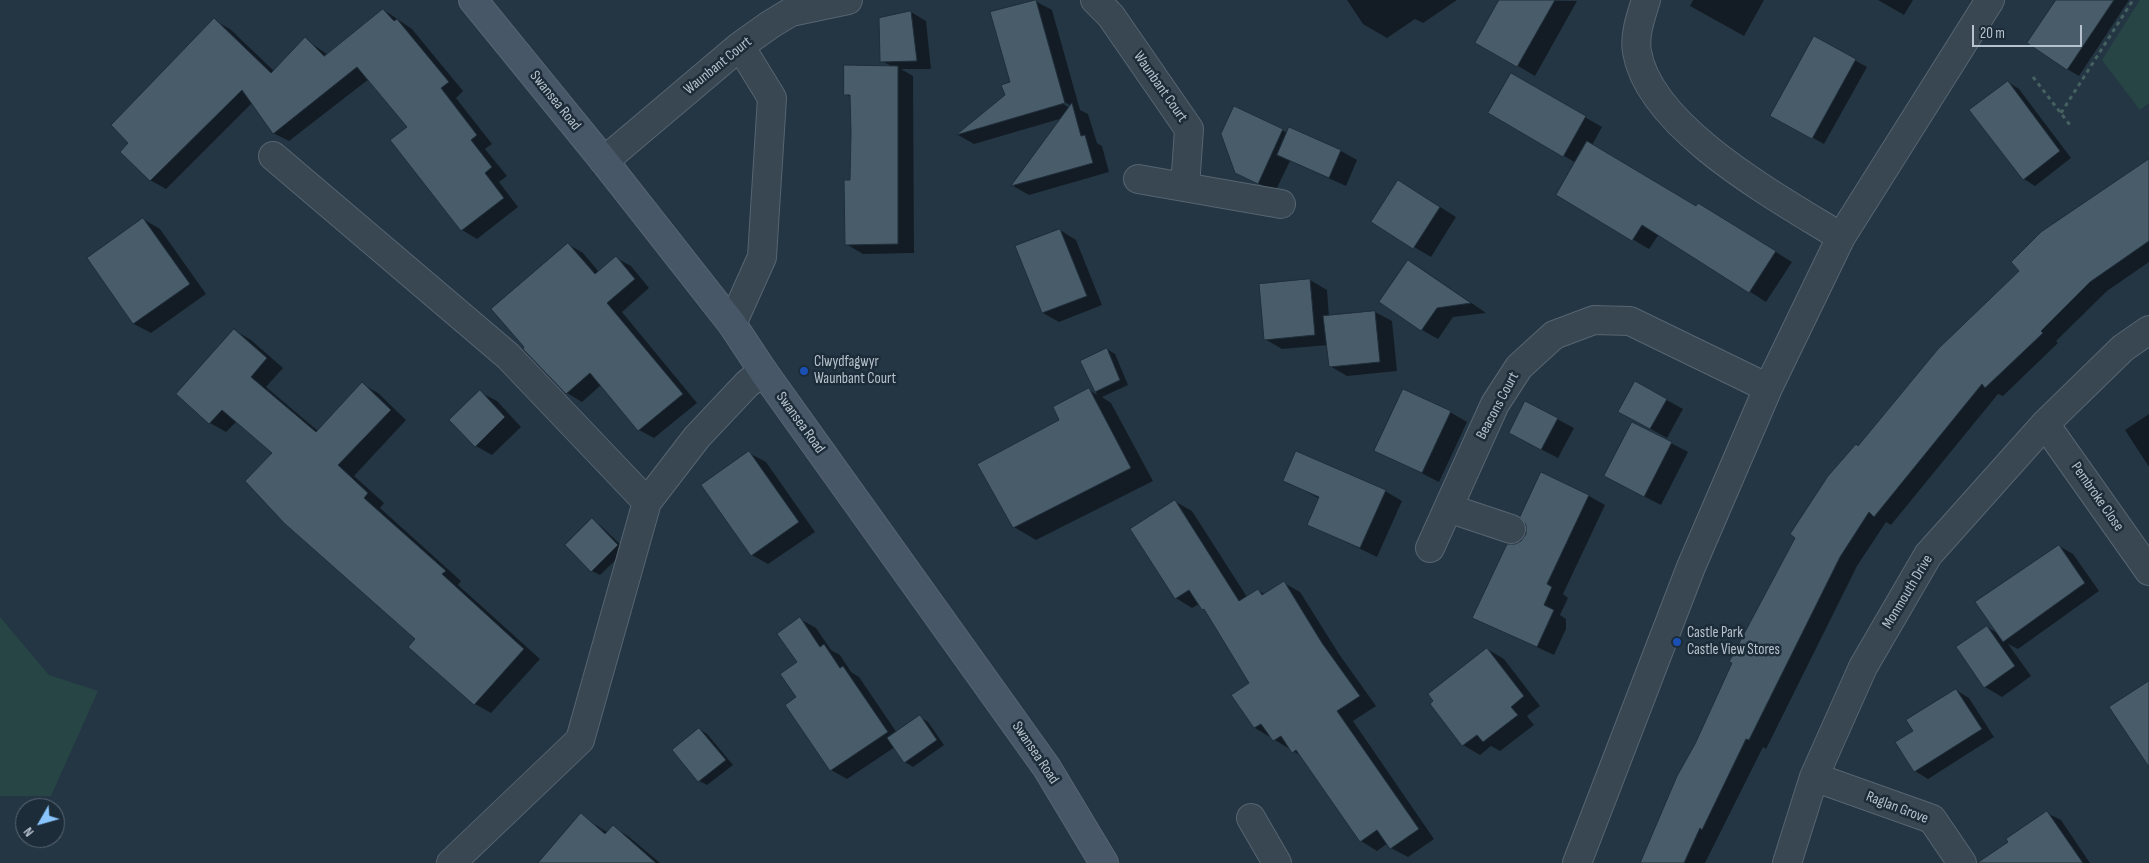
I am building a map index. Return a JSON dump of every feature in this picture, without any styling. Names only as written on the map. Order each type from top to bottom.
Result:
[{"type":"street","name":"Swansea Road","points":[[473,0],[604,161],[732,324],[763,371],[1047,768],[1104,863]]},
{"type":"street","name":"Waunbant Court","points":[[604,161],[740,46],[791,6],[848,0]]},
{"type":"street","name":"Waunbant Court","points":[[1095,0],[1111,16],[1189,129],[1185,187]]},
{"type":"street","points":[[1646,0],[1638,24],[1637,51],[1643,72],[1660,100],[1677,119],[1733,169],[1841,237]]},
{"type":"street","points":[[1577,863],[1692,567],[1768,388],[1841,237],[1990,0]]},
{"type":"street","points":[[732,324],[762,257],[772,98],[740,46]]},
{"type":"street","points":[[273,156],[508,356],[647,502]]},
{"type":"street","points":[[1138,179],[1281,204]]},
{"type":"street","name":"Beacons Court","points":[[1430,548],[1495,404],[1519,367],[1554,336],[1594,320],[1630,321],[1768,388]]},
{"type":"street","name":"Monmouth Drive","points":[[1787,863],[1814,777],[1863,667],[1928,555],[2045,424],[2123,348],[2149,330]]},
{"type":"street","points":[[451,863],[580,740],[647,502],[697,437],[747,384],[763,371]]},
{"type":"street","name":"Pembroke Close","points":[[2045,424],[2149,570]]},
{"type":"street","points":[[1448,508],[1511,529]]},
{"type":"street","name":"Raglan Grove","points":[[1814,777],[1932,819],[1962,863]]},
{"type":"street","points":[[1250,818],[1277,863]]},
{"type":"path","points":[[2061,113],[2133,0]]},
{"type":"path","points":[[2033,77],[2070,125]]},
{"type":"green space","points":[[2140,0],[2149,0],[2149,103],[2140,110],[2102,60]]},
{"type":"green space","points":[[0,617],[49,675],[98,691],[51,796],[0,796]]},
{"type":"building","points":[[1036,0],[1065,103],[956,135],[1005,95],[1001,85],[1010,82],[990,12]]},
{"type":"building","points":[[1499,0],[1555,0],[1517,67],[1475,43]]},
{"type":"building","points":[[2056,0],[2114,0],[2067,70],[2027,43]]},
{"type":"building","points":[[383,9],[394,21],[397,19],[449,82],[441,88],[477,135],[471,140],[492,167],[485,173],[504,198],[461,231],[390,140],[407,127],[357,67],[273,134],[242,90],[150,181],[120,152],[128,143],[111,125],[214,18],[271,73],[305,37],[324,56]]},
{"type":"building","points":[[911,11],[917,61],[880,62],[879,18]]},
{"type":"building","points":[[1814,36],[1856,59],[1812,139],[1770,116]]},
{"type":"building","points":[[844,65],[898,66],[898,244],[845,245],[844,180],[850,180],[851,132],[850,95],[844,95]]},
{"type":"building","points":[[1511,73],[1586,116],[1563,157],[1488,113]]},
{"type":"building","points":[[2008,81],[2060,151],[2023,180],[1969,110]]},
{"type":"building","points":[[1072,103],[1081,136],[1085,135],[1093,163],[1011,186]]},
{"type":"building","points":[[1234,106],[1283,129],[1258,184],[1235,173],[1221,134]]},
{"type":"building","points":[[1289,127],[1341,150],[1329,178],[1277,155]]},
{"type":"building","points":[[1587,141],[1696,206],[1698,203],[1776,251],[1749,293],[1642,225],[1632,241],[1556,195]]},
{"type":"building","points":[[2149,159],[2149,241],[2090,282],[2041,331],[2043,333],[1985,388],[1982,384],[1874,517],[1869,512],[1840,557],[1749,740],[1746,739],[1684,863],[1640,863],[1677,776],[1695,744],[1732,663],[1729,662],[1795,538],[1790,534],[1828,476],[1856,444],[1858,446],[1938,349],[2019,271],[2011,262],[2041,232]]},
{"type":"building","points":[[1398,180],[1440,207],[1413,249],[1371,222]]},
{"type":"building","points":[[143,218],[190,284],[133,324],[87,258]]},
{"type":"building","points":[[1060,229],[1087,296],[1042,313],[1015,246]]},
{"type":"building","points":[[568,243],[595,274],[616,256],[635,279],[607,303],[683,394],[638,431],[590,373],[566,394],[523,349],[524,347],[491,309]]},
{"type":"building","points":[[1408,260],[1471,303],[1437,308],[1421,331],[1379,302]]},
{"type":"building","points":[[1310,279],[1315,335],[1264,340],[1259,284]]},
{"type":"building","points":[[1375,311],[1380,362],[1329,367],[1323,316]]},
{"type":"building","points":[[234,329],[267,358],[251,377],[316,432],[362,382],[391,410],[338,465],[368,493],[364,498],[446,571],[442,574],[524,649],[474,705],[408,647],[415,639],[284,523],[245,481],[272,453],[222,410],[209,424],[176,394]]},
{"type":"building","points":[[1107,348],[1120,380],[1095,392],[1080,361]]},
{"type":"building","points":[[1635,381],[1667,399],[1650,429],[1618,412]]},
{"type":"building","points":[[1089,388],[1131,468],[1013,528],[977,464],[1059,420],[1053,407]]},
{"type":"building","points":[[1403,389],[1451,411],[1422,473],[1374,451]]},
{"type":"building","points":[[480,390],[505,417],[475,447],[449,420]]},
{"type":"building","points":[[1525,401],[1558,418],[1541,450],[1509,433]]},
{"type":"building","points":[[1632,422],[1672,442],[1644,497],[1604,476]]},
{"type":"building","points":[[749,451],[799,522],[751,556],[701,485]]},
{"type":"building","points":[[1296,451],[1386,490],[1360,548],[1307,525],[1319,497],[1283,481]]},
{"type":"building","points":[[1541,472],[1589,495],[1547,584],[1552,587],[1544,605],[1554,610],[1537,647],[1472,618],[1507,544],[1515,544],[1521,541],[1526,534],[1526,525],[1520,517]]},
{"type":"building","points":[[1175,500],[1239,601],[1258,589],[1262,595],[1284,581],[1322,643],[1360,696],[1337,711],[1419,829],[1390,849],[1377,830],[1360,842],[1296,750],[1292,753],[1281,736],[1273,741],[1261,724],[1254,728],[1231,695],[1249,683],[1204,609],[1202,610],[1189,590],[1175,599],[1130,529]]},
{"type":"building","points":[[592,518],[618,545],[591,572],[565,545]]},
{"type":"building","points":[[2059,545],[2085,583],[2003,642],[1975,602]]},
{"type":"building","points":[[800,617],[820,647],[824,644],[840,668],[843,666],[888,732],[830,771],[785,705],[796,697],[780,674],[797,662],[777,634]]},
{"type":"building","points":[[1987,626],[2015,666],[1984,688],[1956,647]]},
{"type":"building","points":[[1487,648],[1524,696],[1511,707],[1518,715],[1483,742],[1477,735],[1462,746],[1430,704],[1433,701],[1428,694]]},
{"type":"building","points":[[2149,681],[2149,767],[2109,707]]},
{"type":"building","points":[[1956,689],[1982,729],[1914,772],[1895,742],[1913,731],[1906,720]]},
{"type":"building","points":[[920,715],[937,740],[904,763],[887,738]]},
{"type":"building","points":[[699,728],[726,760],[698,782],[672,750]]},
{"type":"building","points":[[2047,811],[2083,863],[1977,863],[2008,842],[2006,839]]},
{"type":"building","points":[[581,813],[605,834],[613,825],[656,863],[538,863]]},
{"type":"place","name":"Clwydfagwyr Waunbant Court","points":[[804,371]]},
{"type":"place","name":"Castle Park Castle View Stores","points":[[1677,642]]}]
